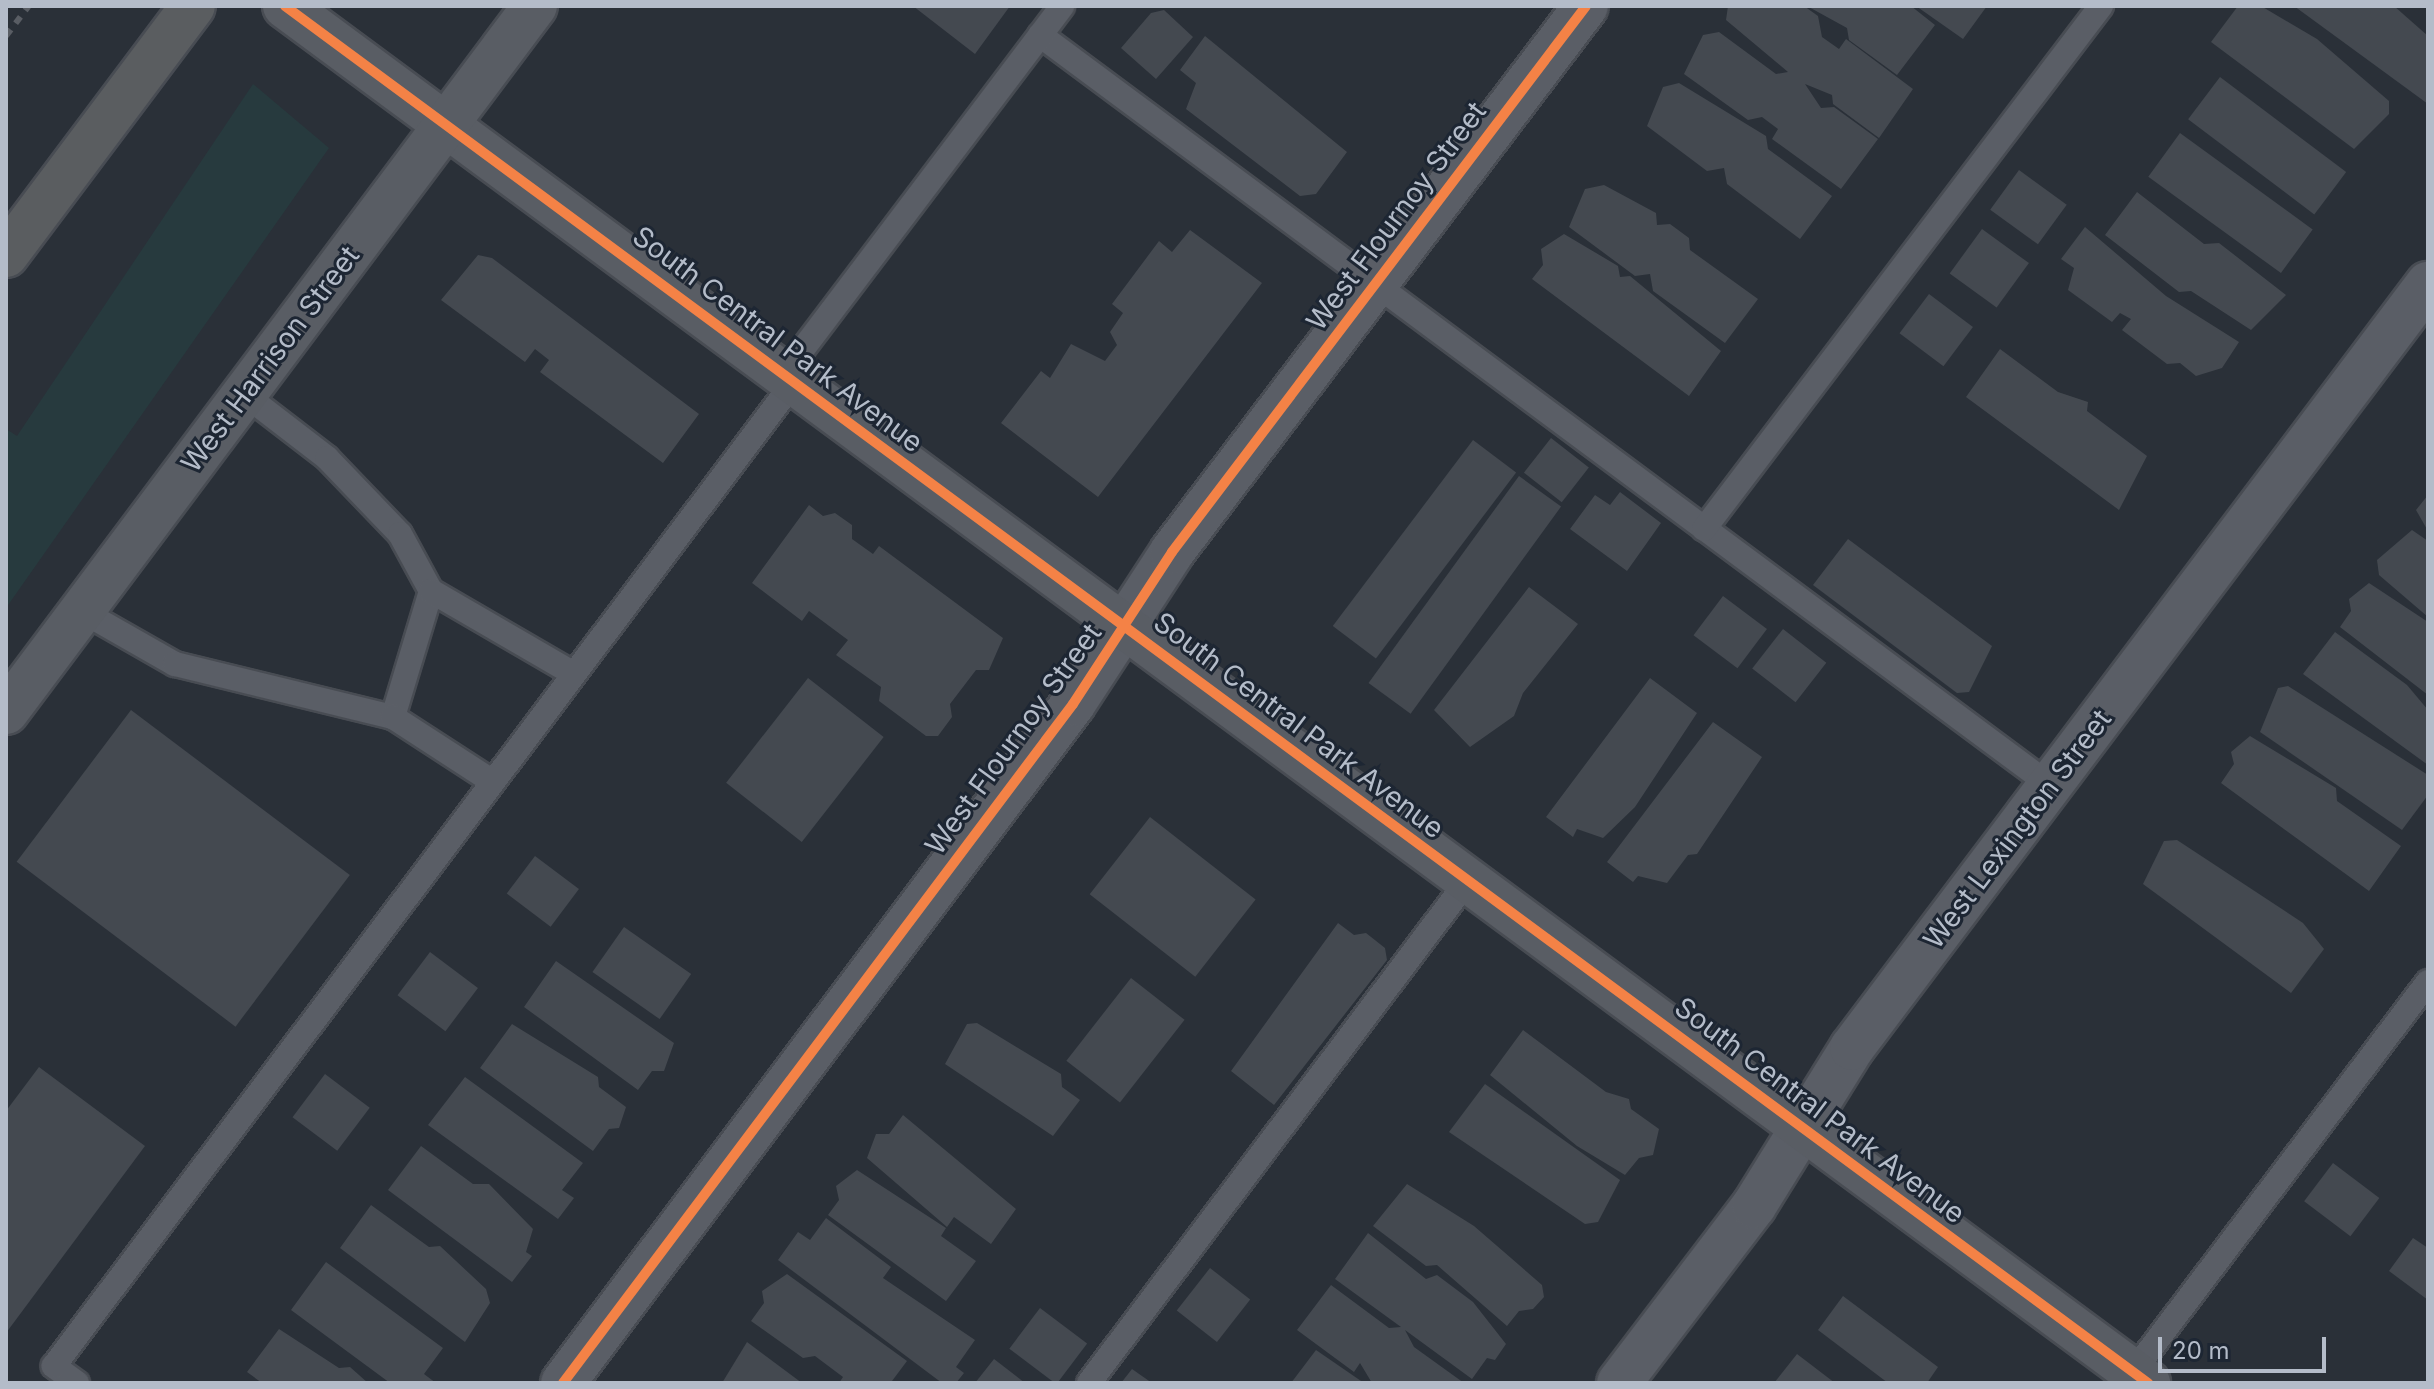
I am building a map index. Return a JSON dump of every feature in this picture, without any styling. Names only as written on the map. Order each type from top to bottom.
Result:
[{"type":"highway","points":[[6,255],[193,6]]},
{"type":"street","name":"West Harrison Street","points":[[6,712],[535,6]]},
{"type":"street","name":"West Flournoy Street","points":[[563,1383],[1125,626],[1172,552],[1586,6]]},
{"type":"street","name":"South Central Park Avenue","points":[[295,13],[2140,1378]]},
{"type":"street","name":"West Lexington Street","points":[[1619,1383],[1754,1206],[1852,1048],[2428,284]]},
{"type":"lane","points":[[77,1383],[54,1366],[574,674],[1062,6]]},
{"type":"lane","points":[[1704,529],[2101,6]]},
{"type":"lane","points":[[1040,35],[2050,785]]},
{"type":"lane","points":[[244,394],[327,458],[400,534],[431,591],[574,674]]},
{"type":"lane","points":[[393,717],[431,591]]},
{"type":"lane","points":[[82,611],[175,664],[393,717],[493,782]]},
{"type":"lane","points":[[1089,1383],[1468,880]]},
{"type":"lane","points":[[2140,1378],[2428,982]]},
{"type":"green space","points":[[253,84],[329,148],[6,608],[6,429],[17,436]]},
{"type":"building","points":[[913,6],[1010,6],[975,54]]},
{"type":"building","points":[[1728,6],[1804,6],[1818,16],[1822,37],[1839,49],[1846,39],[1913,89],[1879,138],[1833,104],[1832,95],[1805,84],[1821,108],[1834,107],[1878,139],[1841,189],[1772,139],[1778,129],[1762,117],[1748,120],[1684,74],[1703,35],[1719,32],[1776,74],[1788,72],[1726,20]]},
{"type":"building","points":[[1807,6],[1911,6],[1935,25],[1897,75],[1849,40],[1847,28]]},
{"type":"building","points":[[1916,6],[1987,6],[1963,39]]},
{"type":"building","points":[[2238,6],[2261,6],[2317,39],[2389,101],[2389,114],[2354,149],[2211,42]]},
{"type":"building","points":[[2294,6],[2394,6],[2428,36],[2428,104]]},
{"type":"building","points":[[1164,10],[1193,37],[1156,79],[1121,48],[1151,13]]},
{"type":"building","points":[[1205,36],[1347,152],[1316,194],[1300,196],[1186,109],[1196,83],[1180,70]]},
{"type":"building","points":[[2220,77],[2346,172],[2314,214],[2188,119]]},
{"type":"building","points":[[1679,83],[1766,136],[1768,149],[1832,196],[1800,239],[1727,184],[1724,168],[1707,171],[1647,126],[1663,87]]},
{"type":"building","points":[[2180,133],[2313,229],[2281,273],[2148,177]]},
{"type":"building","points":[[2019,170],[2067,205],[2038,244],[1990,210]]},
{"type":"building","points":[[1604,185],[1656,213],[1657,225],[1670,224],[1689,238],[1690,250],[1758,299],[1725,343],[1653,291],[1650,274],[1635,276],[1569,227],[1585,189]]},
{"type":"building","points":[[2137,192],[2204,244],[2219,243],[2286,295],[2251,330],[2191,291],[2179,292],[2105,235]]},
{"type":"building","points":[[2085,227],[2166,296],[2239,342],[2222,368],[2196,376],[2180,363],[2167,364],[2122,330],[2131,319],[2120,313],[2112,322],[2068,290],[2074,268],[2061,259]]},
{"type":"building","points":[[1982,229],[2029,263],[1997,308],[1950,273]]},
{"type":"building","points":[[1190,230],[1262,283],[1098,497],[1001,423],[1041,371],[1050,378],[1071,344],[1105,361],[1117,345],[1110,332],[1123,313],[1112,304],[1159,241],[1172,252]]},
{"type":"building","points":[[1564,234],[1618,266],[1620,277],[1630,276],[1721,351],[1689,396],[1532,279],[1543,265],[1541,249]]},
{"type":"building","points":[[478,255],[492,258],[699,414],[663,463],[540,372],[549,360],[535,349],[525,362],[441,300]]},
{"type":"building","points":[[1929,294],[1973,327],[1943,366],[1900,333]]},
{"type":"building","points":[[2000,349],[2058,392],[2088,402],[2087,411],[2147,456],[2119,510],[1966,397]]},
{"type":"building","points":[[1551,438],[1589,468],[1562,502],[1524,473]]},
{"type":"building","points":[[1473,440],[1516,472],[1376,659],[1333,626]]},
{"type":"building","points":[[1519,476],[1561,507],[1411,714],[1369,683]]},
{"type":"building","points":[[1620,492],[1661,523],[1627,571],[1570,529],[1595,495],[1610,505]]},
{"type":"building","points":[[2428,495],[2428,531],[2416,510]]},
{"type":"building","points":[[809,505],[823,516],[835,513],[852,525],[852,539],[873,554],[879,546],[1003,638],[989,670],[976,670],[950,704],[952,717],[938,736],[926,736],[879,701],[881,687],[836,655],[848,640],[809,611],[802,621],[752,583]]},
{"type":"building","points":[[2412,530],[2428,541],[2428,617],[2379,575],[2377,560]]},
{"type":"building","points":[[1848,539],[1992,646],[1969,692],[1957,693],[1813,585]]},
{"type":"building","points":[[2369,583],[2428,622],[2428,695],[2340,627],[2351,611],[2349,599]]},
{"type":"building","points":[[1529,587],[1578,624],[1523,693],[1514,716],[1470,747],[1434,710]]},
{"type":"building","points":[[1723,596],[1767,629],[1737,668],[1694,635]]},
{"type":"building","points":[[1783,629],[1826,663],[1796,702],[1752,668]]},
{"type":"building","points":[[2335,632],[2407,685],[2428,710],[2428,765],[2303,674]]},
{"type":"building","points":[[808,678],[884,737],[802,842],[726,783]]},
{"type":"building","points":[[1650,678],[1697,713],[1635,807],[1603,838],[1577,829],[1573,837],[1546,817]]},
{"type":"building","points":[[2288,686],[2428,775],[2428,795],[2402,830],[2260,732],[2278,688]]},
{"type":"building","points":[[131,710],[350,875],[235,1027],[17,862]]},
{"type":"building","points":[[1713,722],[1762,757],[1697,854],[1688,855],[1667,883],[1638,876],[1633,882],[1607,862]]},
{"type":"building","points":[[2250,736],[2336,788],[2337,801],[2401,846],[2369,891],[2221,783],[2234,764],[2231,752]]},
{"type":"building","points":[[1150,817],[1256,899],[1195,977],[1090,894]]},
{"type":"building","points":[[2177,840],[2303,923],[2324,949],[2291,993],[2143,884],[2164,841]]},
{"type":"building","points":[[535,856],[579,889],[551,927],[507,894]]},
{"type":"building","points":[[1338,923],[1354,935],[1366,933],[1385,948],[1387,960],[1274,1105],[1231,1071]]},
{"type":"building","points":[[624,927],[691,974],[660,1019],[592,972]]},
{"type":"building","points":[[430,952],[478,988],[445,1031],[398,995]]},
{"type":"building","points":[[556,961],[674,1043],[664,1071],[652,1071],[638,1090],[524,1007]]},
{"type":"building","points":[[1131,978],[1185,1020],[1120,1103],[1066,1061]]},
{"type":"building","points":[[977,1023],[1061,1074],[1062,1087],[1080,1100],[1053,1136],[945,1064],[967,1024]]},
{"type":"building","points":[[512,1024],[598,1077],[599,1087],[626,1107],[619,1128],[609,1129],[593,1151],[480,1068]]},
{"type":"building","points":[[1523,1030],[1606,1092],[1629,1099],[1631,1109],[1659,1129],[1653,1155],[1639,1158],[1625,1175],[1577,1146],[1490,1075]]},
{"type":"building","points":[[39,1067],[145,1146],[6,1333],[6,1111]]},
{"type":"building","points":[[325,1074],[370,1108],[337,1151],[293,1117]]},
{"type":"building","points":[[465,1077],[583,1163],[562,1190],[574,1198],[558,1219],[428,1125]]},
{"type":"building","points":[[1485,1084],[1620,1180],[1598,1222],[1585,1224],[1449,1132]]},
{"type":"building","points":[[903,1115],[1016,1209],[991,1244],[954,1217],[947,1227],[867,1158],[876,1134],[889,1134]]},
{"type":"building","points":[[421,1146],[473,1184],[489,1184],[533,1229],[526,1252],[532,1256],[512,1282],[388,1190]]},
{"type":"building","points":[[2333,1163],[2379,1198],[2350,1236],[2304,1201]]},
{"type":"building","points":[[857,1170],[946,1228],[941,1236],[976,1261],[946,1301],[828,1215],[839,1200],[836,1186]]},
{"type":"building","points":[[1407,1184],[1474,1226],[1542,1285],[1544,1297],[1533,1309],[1519,1311],[1507,1326],[1437,1265],[1426,1266],[1373,1226]]},
{"type":"building","points":[[371,1205],[429,1247],[440,1246],[486,1289],[490,1303],[465,1342],[340,1248]]},
{"type":"building","points":[[826,1218],[891,1267],[883,1278],[975,1340],[956,1367],[964,1373],[956,1383],[942,1383],[778,1260],[798,1232],[810,1240]]},
{"type":"building","points":[[1368,1233],[1426,1279],[1437,1275],[1473,1302],[1506,1344],[1495,1360],[1487,1358],[1472,1379],[1405,1330],[1414,1347],[1464,1383],[1372,1383],[1360,1363],[1354,1372],[1297,1330],[1331,1285],[1389,1328],[1401,1327],[1335,1279]]},
{"type":"building","points":[[2413,1238],[2428,1248],[2428,1300],[2389,1271]]},
{"type":"building","points":[[326,1262],[443,1348],[424,1374],[436,1383],[390,1383],[291,1310]]},
{"type":"building","points":[[1210,1268],[1250,1299],[1217,1342],[1177,1311]]},
{"type":"building","points":[[787,1274],[907,1361],[892,1381],[839,1383],[843,1377],[815,1356],[803,1358],[751,1321],[764,1303],[762,1291]]},
{"type":"building","points":[[1843,1296],[1938,1367],[1927,1383],[1888,1383],[1818,1330]]},
{"type":"building","points":[[1040,1308],[1087,1344],[1057,1383],[1009,1349]]},
{"type":"building","points":[[279,1329],[339,1368],[350,1367],[368,1383],[262,1383],[247,1372]]},
{"type":"building","points":[[747,1342],[802,1383],[722,1383]]},
{"type":"building","points":[[1316,1350],[1364,1383],[1291,1383]]},
{"type":"building","points":[[1797,1354],[1835,1383],[1774,1383]]},
{"type":"building","points":[[994,1359],[1025,1383],[975,1383]]},
{"type":"building","points":[[1132,1369],[1152,1383],[1121,1383]]},
{"type":"railway","points":[[6,36],[29,6]]},
{"type":"cycle path","points":[[285,6],[2148,1383]]},
{"type":"cycle path","points":[[563,1383],[1073,704],[1172,552],[1586,6]]}]
